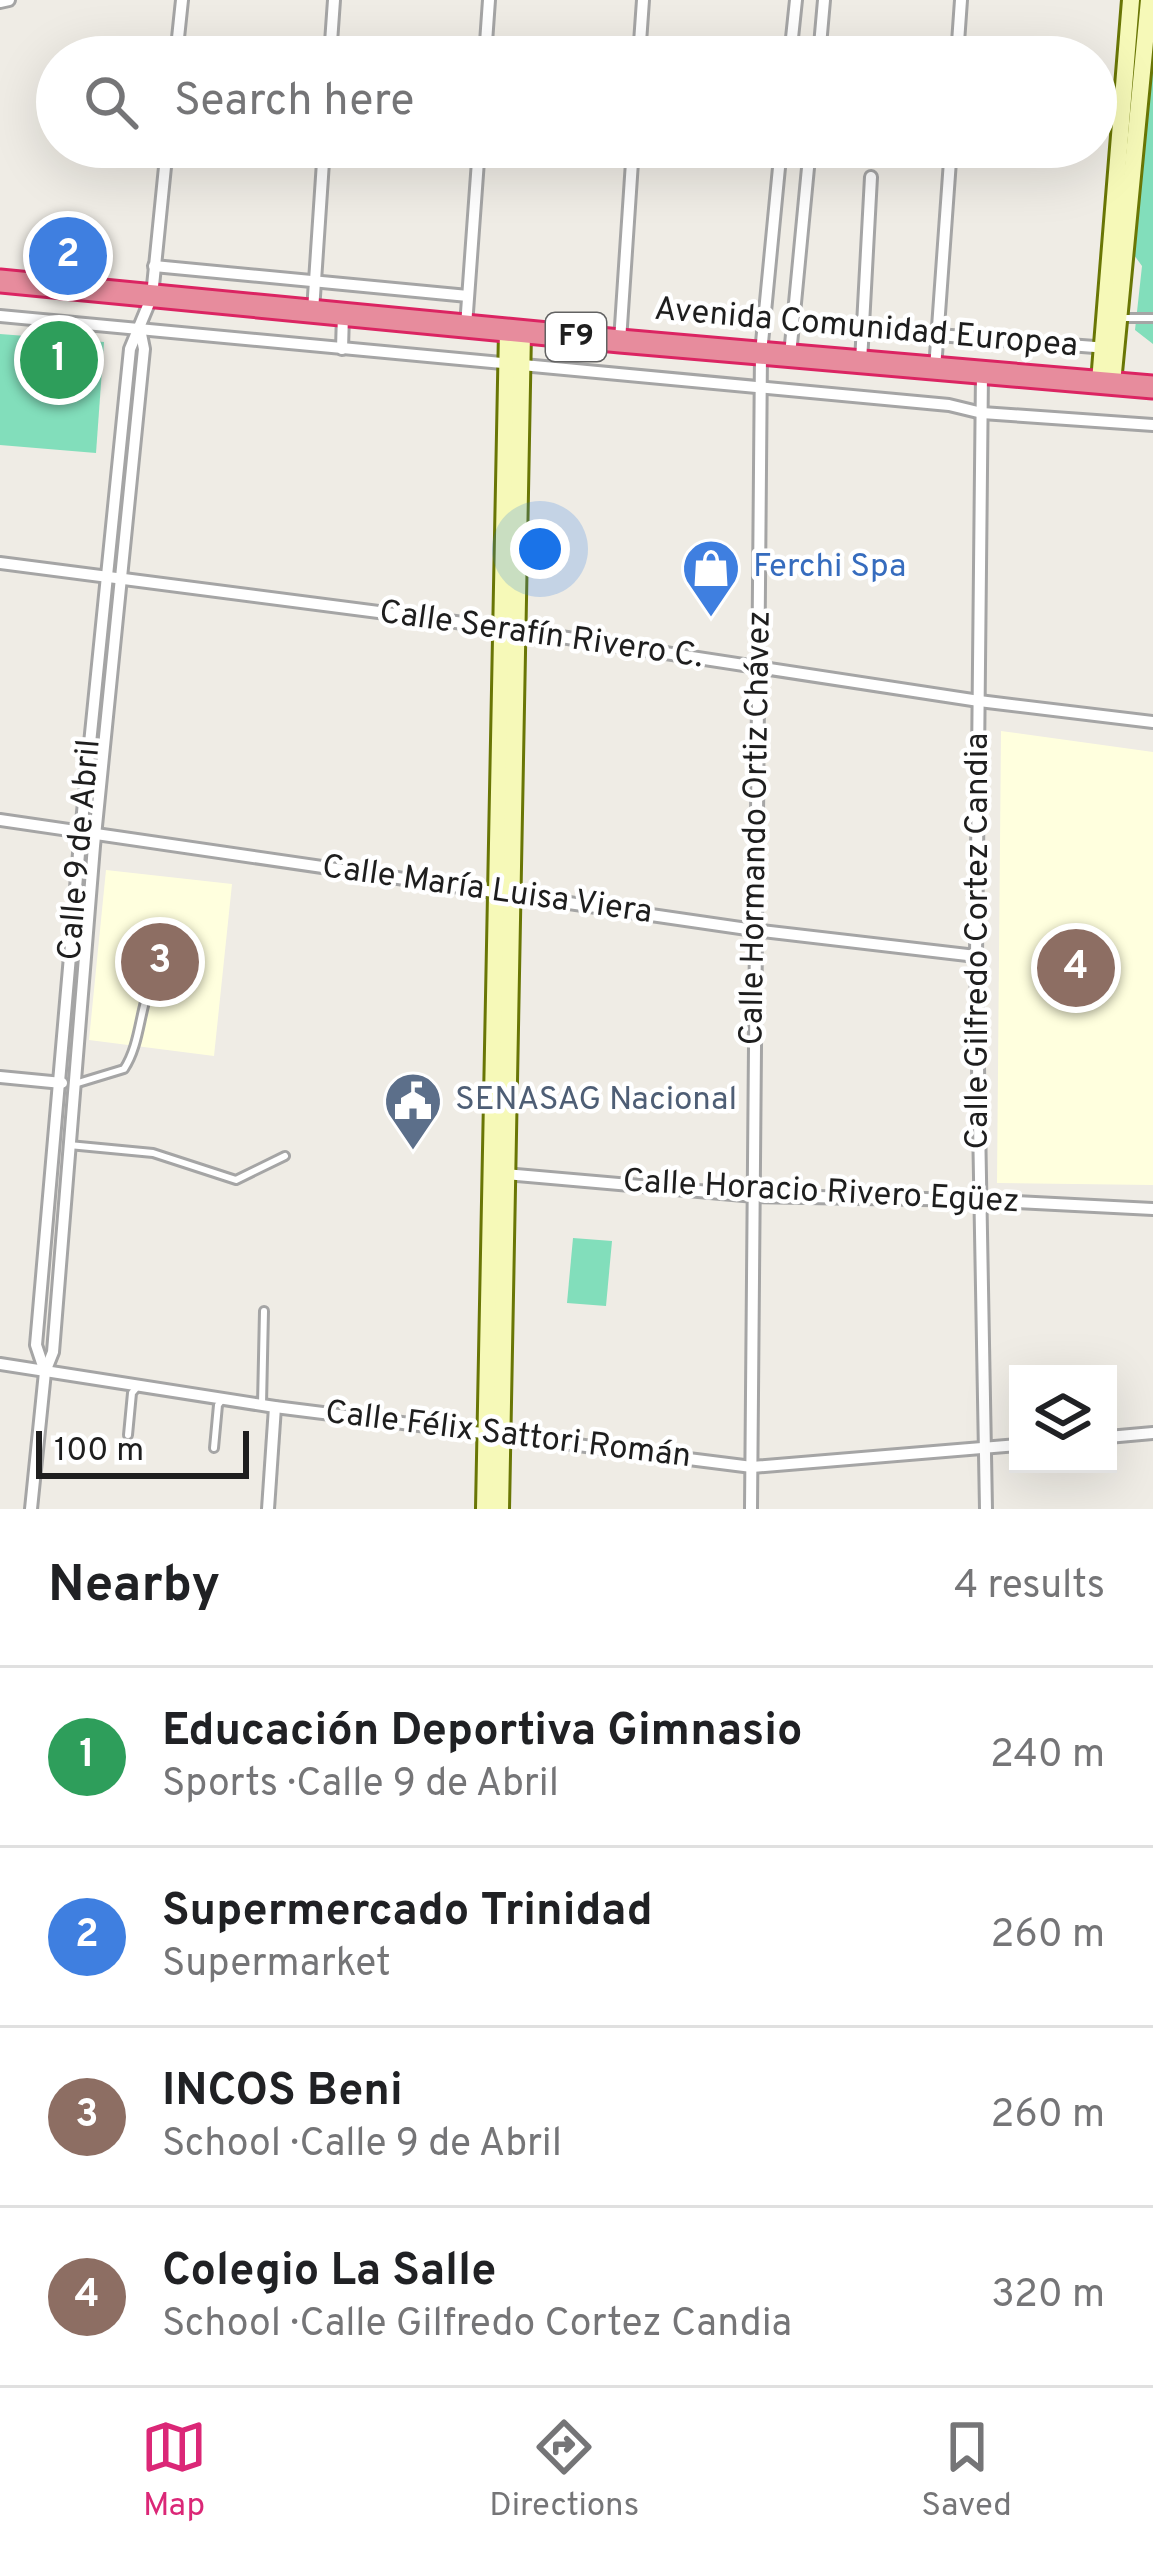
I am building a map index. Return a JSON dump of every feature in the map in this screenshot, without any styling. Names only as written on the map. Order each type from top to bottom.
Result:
[{"type":"highway","name":"Avenida Comunidad Europea","points":[[0,281],[1153,387]]},
{"type":"main road","points":[[1106,383],[1132,0]]},
{"type":"main road","points":[[1110,348],[1121,318],[1149,0]]},
{"type":"main road","points":[[500,1509],[495,1433],[498,1174],[515,331]]},
{"type":"main road","points":[[485,1509],[495,1433]]},
{"type":"street","points":[[0,2],[9,0]]},
{"type":"street","points":[[178,36],[182,0]]},
{"type":"street","points":[[331,36],[334,0]]},
{"type":"street","points":[[486,36],[489,0]]},
{"type":"street","points":[[640,36],[643,0]]},
{"type":"street","points":[[792,36],[796,0]]},
{"type":"street","points":[[820,36],[824,0]]},
{"type":"street","points":[[958,36],[961,0]]},
{"type":"street","name":"Calle 9 de Abril","points":[[31,1509],[45,1372],[53,1352],[130,349],[152,296],[165,168]]},
{"type":"street","points":[[314,312],[323,168]]},
{"type":"street","points":[[466,326],[477,168]]},
{"type":"street","points":[[620,341],[632,168]]},
{"type":"street","name":"Calle Hormando Ortiz Chávez","points":[[751,1509],[761,353],[779,168]]},
{"type":"street","points":[[790,355],[808,168]]},
{"type":"street","points":[[935,369],[950,168]]},
{"type":"street","points":[[861,362],[871,177]]},
{"type":"street","points":[[154,266],[468,296]]},
{"type":"street","points":[[342,349],[343,314]]},
{"type":"street","points":[[0,316],[949,405],[982,413],[1153,425]]},
{"type":"street","points":[[938,335],[1110,348]]},
{"type":"street","name":"Calle Gilfredo Cortez Candia","points":[[982,373],[976,956],[986,1509]]},
{"type":"street","name":"Calle Serafín Rivero C.","points":[[0,563],[509,629],[979,701],[1153,722]]},
{"type":"street","name":"Calle 9 de Abril","points":[[45,1372],[36,1345],[81,832],[115,579]]},
{"type":"street","name":"Calle María Luisa Viera","points":[[0,820],[754,930],[976,956]]},
{"type":"street","points":[[0,1076],[74,1083]]},
{"type":"street","name":"Calle Horacio Rivero Egüez","points":[[498,1174],[755,1196],[1153,1209]]},
{"type":"street","name":"Calle Félix Sattori Román","points":[[0,1364],[268,1406],[752,1467],[1009,1446]]},
{"type":"street","points":[[268,1406],[268,1509]]},
{"type":"street","points":[[1117,1436],[1153,1433]]},
{"type":"lane","points":[[1121,318],[1153,318]]},
{"type":"lane","points":[[74,1083],[124,1070],[135,1053],[150,981],[161,969]]},
{"type":"lane","points":[[69,1144],[153,1154],[236,1180],[285,1156]]},
{"type":"lane","points":[[264,1311],[268,1406]]},
{"type":"lane","points":[[128,1435],[132,1393],[138,1385]]},
{"type":"lane","points":[[214,1448],[218,1405],[224,1398]]},
{"type":"shaded area","points":[[1001,731],[1153,752],[1153,1185],[997,1183]]},
{"type":"shaded area","points":[[106,870],[232,884],[214,1056],[89,1040]]},
{"type":"green space","points":[[1153,57],[1153,344],[1135,330],[1142,266],[1134,255]]},
{"type":"green space","points":[[0,334],[104,342],[96,453],[0,445]]},
{"type":"green space","points":[[573,1238],[612,1241],[606,1306],[567,1303]]},
{"type":"place","name":"Supermercado Trinidad","points":[[68,256]]},
{"type":"place","name":"Educación Deportiva Gimnasio","points":[[59,360]]},
{"type":"place","name":"Ferchi Spa","points":[[711,619]]},
{"type":"place","name":"INCOS Beni","points":[[160,962]]},
{"type":"place","name":"Colegio La Salle","points":[[1076,968]]},
{"type":"place","name":"SENASAG Nacional","points":[[413,1152]]}]
